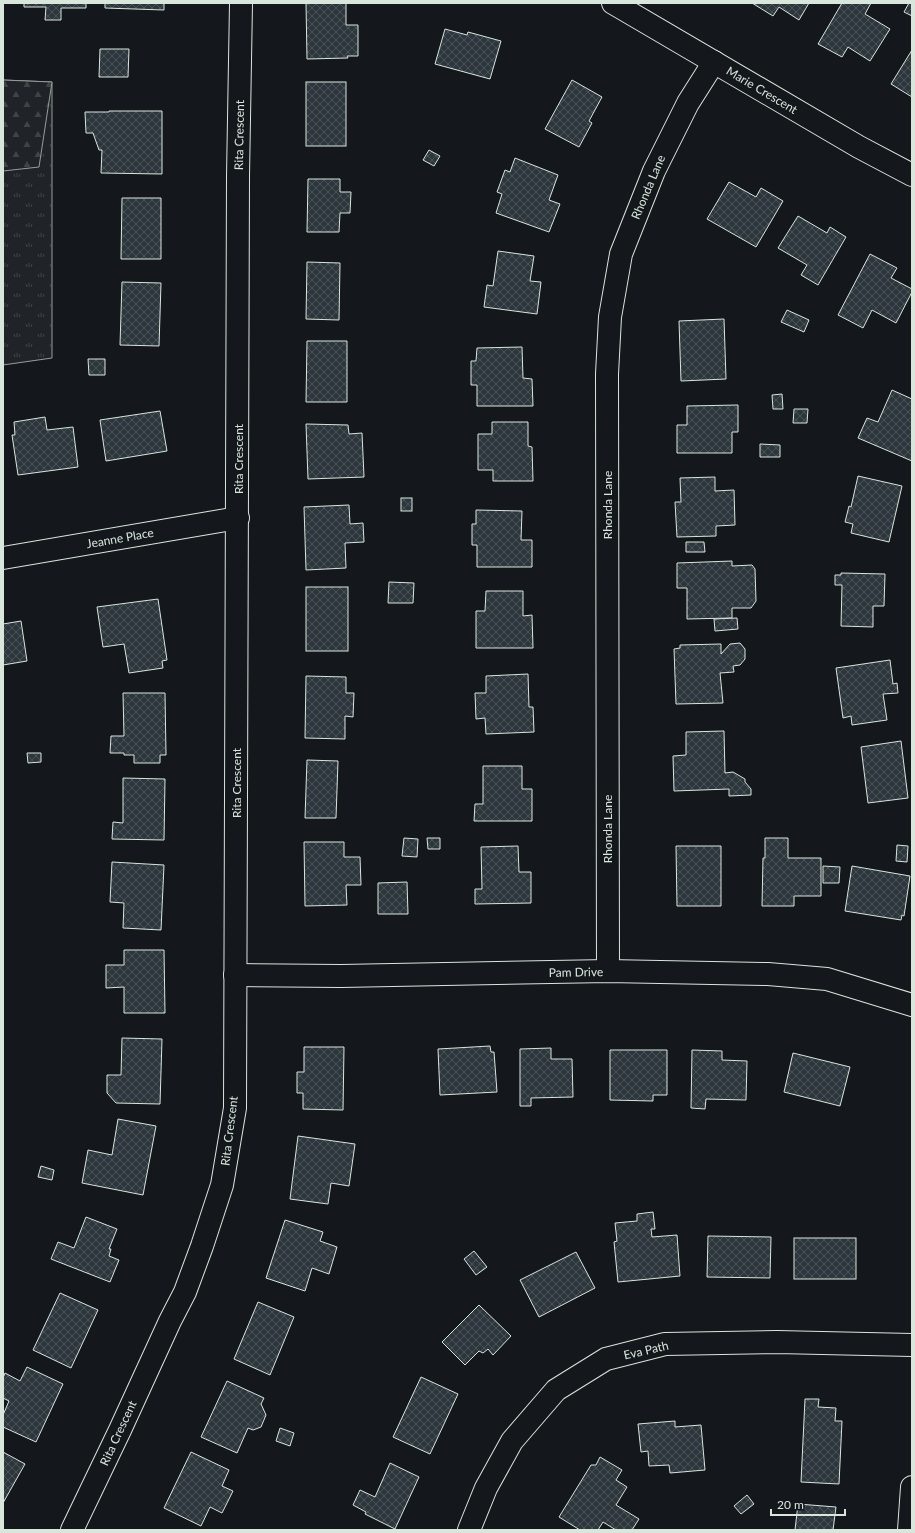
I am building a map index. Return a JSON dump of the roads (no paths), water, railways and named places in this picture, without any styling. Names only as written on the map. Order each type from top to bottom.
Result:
[{"type":"street","name":"Rita Crescent","points":[[72,1530],[120,1430],[170,1320],[185,1292],[222,1185],[234,1108],[240,3]]},
{"type":"street","name":"Marie Crescent","points":[[614,3],[859,147],[912,175]]},
{"type":"street","name":"Rhonda Lane","points":[[608,971],[607,374],[610,317],[621,254],[654,171],[688,103],[714,62]]},
{"type":"street","name":"Jeanne Place","points":[[3,558],[238,518]]},
{"type":"street","name":"Pam Drive","points":[[235,975],[341,976],[608,971],[768,974],[827,979],[912,1005]]},
{"type":"street","name":"Eva Path","points":[[469,1530],[486,1488],[512,1441],[556,1390],[606,1359],[664,1344],[777,1342],[912,1345]]},
{"type":"street","points":[[908,1530],[912,1487]]}]
